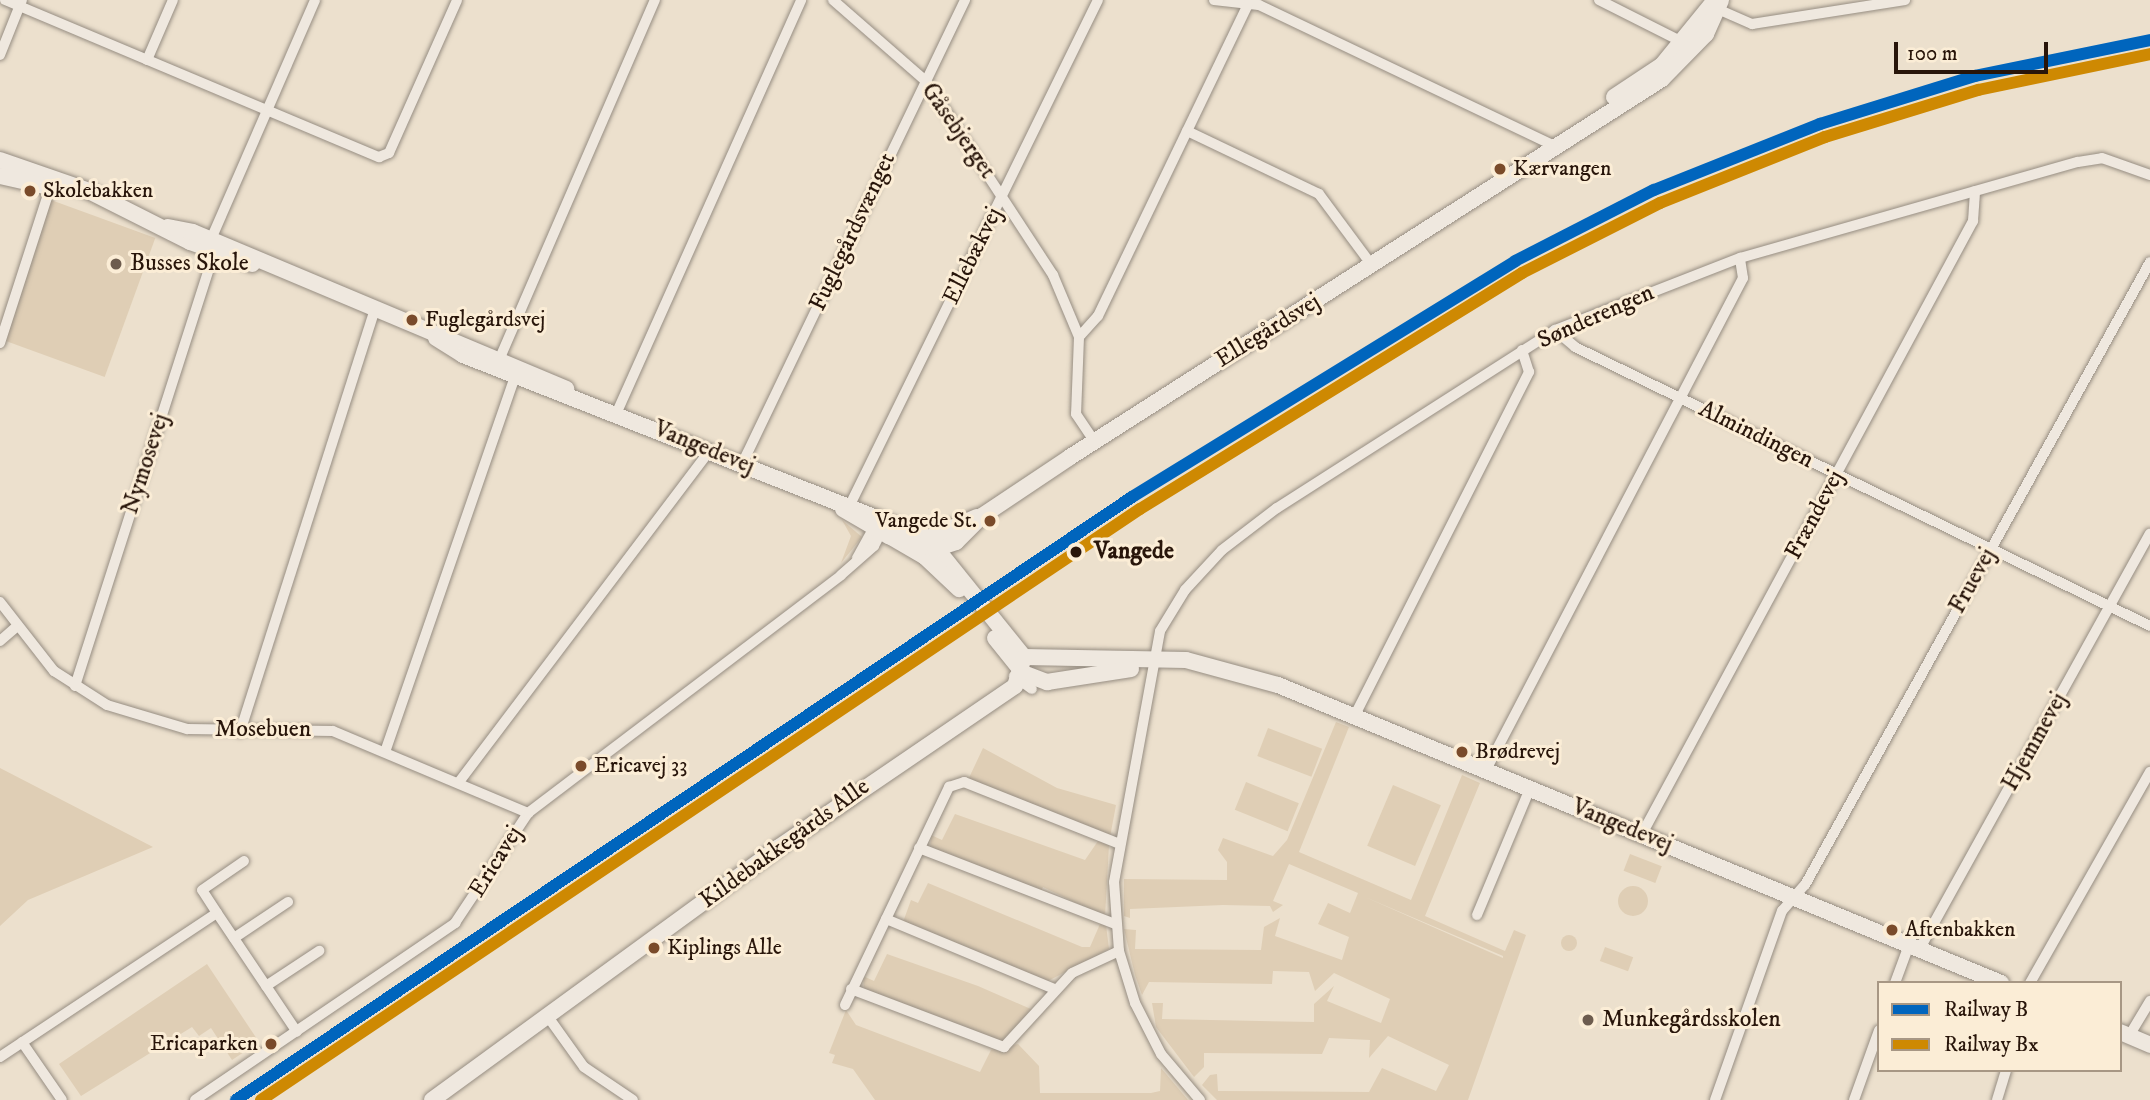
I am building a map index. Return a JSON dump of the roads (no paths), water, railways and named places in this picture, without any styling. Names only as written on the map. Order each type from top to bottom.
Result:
[{"type":"street","points":[[5,0],[21,3],[147,60],[379,157],[389,153],[457,0]]},
{"type":"street","points":[[147,60],[173,0]]},
{"type":"street","name":"Nymosevej","points":[[75,686],[213,246],[315,0]]},
{"type":"street","points":[[497,363],[655,0]]},
{"type":"street","points":[[617,412],[801,0]]},
{"type":"street","name":"Gåsebjerget","points":[[832,0],[926,81],[1053,275],[1079,337],[1076,414],[1095,442]]},
{"type":"street","name":"Fuglegårdsvænget","points":[[742,464],[965,0]]},
{"type":"street","name":"Ellebækvej","points":[[844,506],[1003,196],[1098,0]]},
{"type":"street","points":[[1214,0],[1249,1],[1534,132],[1553,146]]},
{"type":"street","points":[[1599,0],[1684,43]]},
{"type":"street","points":[[1716,4],[1752,24],[1905,0]]},
{"type":"street","points":[[1079,337],[1098,316],[1249,1]]},
{"type":"street","points":[[0,55],[21,3]]},
{"type":"street","name":"Ellegårdsvej","points":[[1553,146],[1684,43],[1716,4]]},
{"type":"street","name":"Ellegårdsvej","points":[[948,540],[1553,146],[1662,79],[1706,34],[1716,4]]},
{"type":"street","points":[[1187,131],[1319,194],[1371,264]]},
{"type":"street","name":"Sønderengen","points":[[1199,1100],[1146,1026],[1119,951],[1115,924],[1120,844],[1155,663],[1167,615],[1222,550],[1555,330],[1740,258],[1975,191],[2102,158],[2150,175]]},
{"type":"street","name":"Vangedevej","points":[[0,160],[844,506],[944,570],[973,596]]},
{"type":"street","name":"Vangedevej","points":[[0,176],[51,183]]},
{"type":"street","points":[[0,343],[51,183]]},
{"type":"street","name":"Frændevej","points":[[1642,834],[1973,221],[1975,191]]},
{"type":"street","points":[[1486,770],[1604,555],[1679,398],[1743,278],[1740,258]]},
{"type":"street","name":"Fruevej","points":[[1792,898],[1805,885],[2150,262]]},
{"type":"street","points":[[240,732],[374,312]]},
{"type":"street","name":"Almindingen","points":[[1555,330],[1575,348],[2150,626]]},
{"type":"street","points":[[1355,715],[1529,372],[1522,350]]},
{"type":"street","points":[[385,752],[517,371]]},
{"type":"street","points":[[460,782],[710,450]]},
{"type":"street","points":[[882,528],[948,540],[944,570]]},
{"type":"street","name":"Vangedevej","points":[[882,528],[948,540],[989,626],[1025,679]]},
{"type":"street","name":"Ericavej","points":[[195,1100],[455,923],[528,813],[856,561],[882,528]]},
{"type":"street","name":"Hjemmevej","points":[[1896,981],[2150,534]]},
{"type":"street","name":"Mosebuen","points":[[0,602],[15,628],[75,686],[148,719],[240,732],[310,728],[385,752],[528,813]]},
{"type":"street","points":[[0,641],[15,628]]},
{"type":"street","points":[[1025,679],[1112,660]]},
{"type":"street","name":"Vangedevej","points":[[1025,679],[1112,660],[1155,663],[1241,676],[1355,715],[1996,981]]},
{"type":"street","name":"Vangedevej","points":[[1025,679],[1155,663]]},
{"type":"street","name":"Kildebakkegårds Alle","points":[[432,1100],[546,1014],[970,712],[1025,679]]},
{"type":"street","points":[[2031,981],[2150,772]]},
{"type":"street","points":[[845,1005],[949,787],[964,782],[1120,844]]},
{"type":"street","points":[[1477,915],[1530,788]]},
{"type":"street","points":[[919,848],[1115,924]]},
{"type":"street","points":[[244,861],[202,890],[297,1032]]},
{"type":"street","points":[[1715,1100],[1792,898]]},
{"type":"street","points":[[234,938],[288,902]]},
{"type":"street","points":[[0,1056],[217,913]]},
{"type":"street","points":[[886,919],[1055,989]]},
{"type":"street","points":[[266,986],[319,951]]},
{"type":"street","points":[[851,989],[1004,1047],[1055,989],[1086,963],[1119,951]]},
{"type":"street","points":[[2150,1000],[2125,1034],[2150,1045]]},
{"type":"street","points":[[546,1014],[584,1068],[633,1100]]},
{"type":"street","points":[[1854,1100],[1877,1036]]},
{"type":"street","points":[[22,1042],[62,1100]]},
{"type":"street","points":[[1997,1100],[2005,1072]]},
{"type":"rail line","name":"B","points":[[236,1100],[1132,497],[1515,261],[1654,190],[1820,124],[1975,76],[2150,40]]},
{"type":"rail line","name":"Bx","points":[[261,1100],[1140,509],[1522,273],[1660,203],[1825,137],[1978,90],[2150,54]]},
{"type":"place","name":"Kærvangen","points":[[1500,169]]},
{"type":"place","name":"Skolebakken","points":[[30,191]]},
{"type":"place","name":"Busses Skole","points":[[116,264]]},
{"type":"place","name":"Fuglegårdsvej","points":[[412,320]]},
{"type":"place","name":"Vangede St.","points":[[990,521]]},
{"type":"place","name":"Vangede","points":[[1076,552]]},
{"type":"place","name":"Brødrevej","points":[[1462,752]]},
{"type":"place","name":"Ericavej 33","points":[[581,766]]},
{"type":"place","name":"Aftenbakken","points":[[1892,930]]},
{"type":"place","name":"Kiplings Alle","points":[[654,948]]},
{"type":"place","name":"Munkegårdsskolen","points":[[1588,1020]]},
{"type":"place","name":"Ericaparken","points":[[271,1044]]}]
